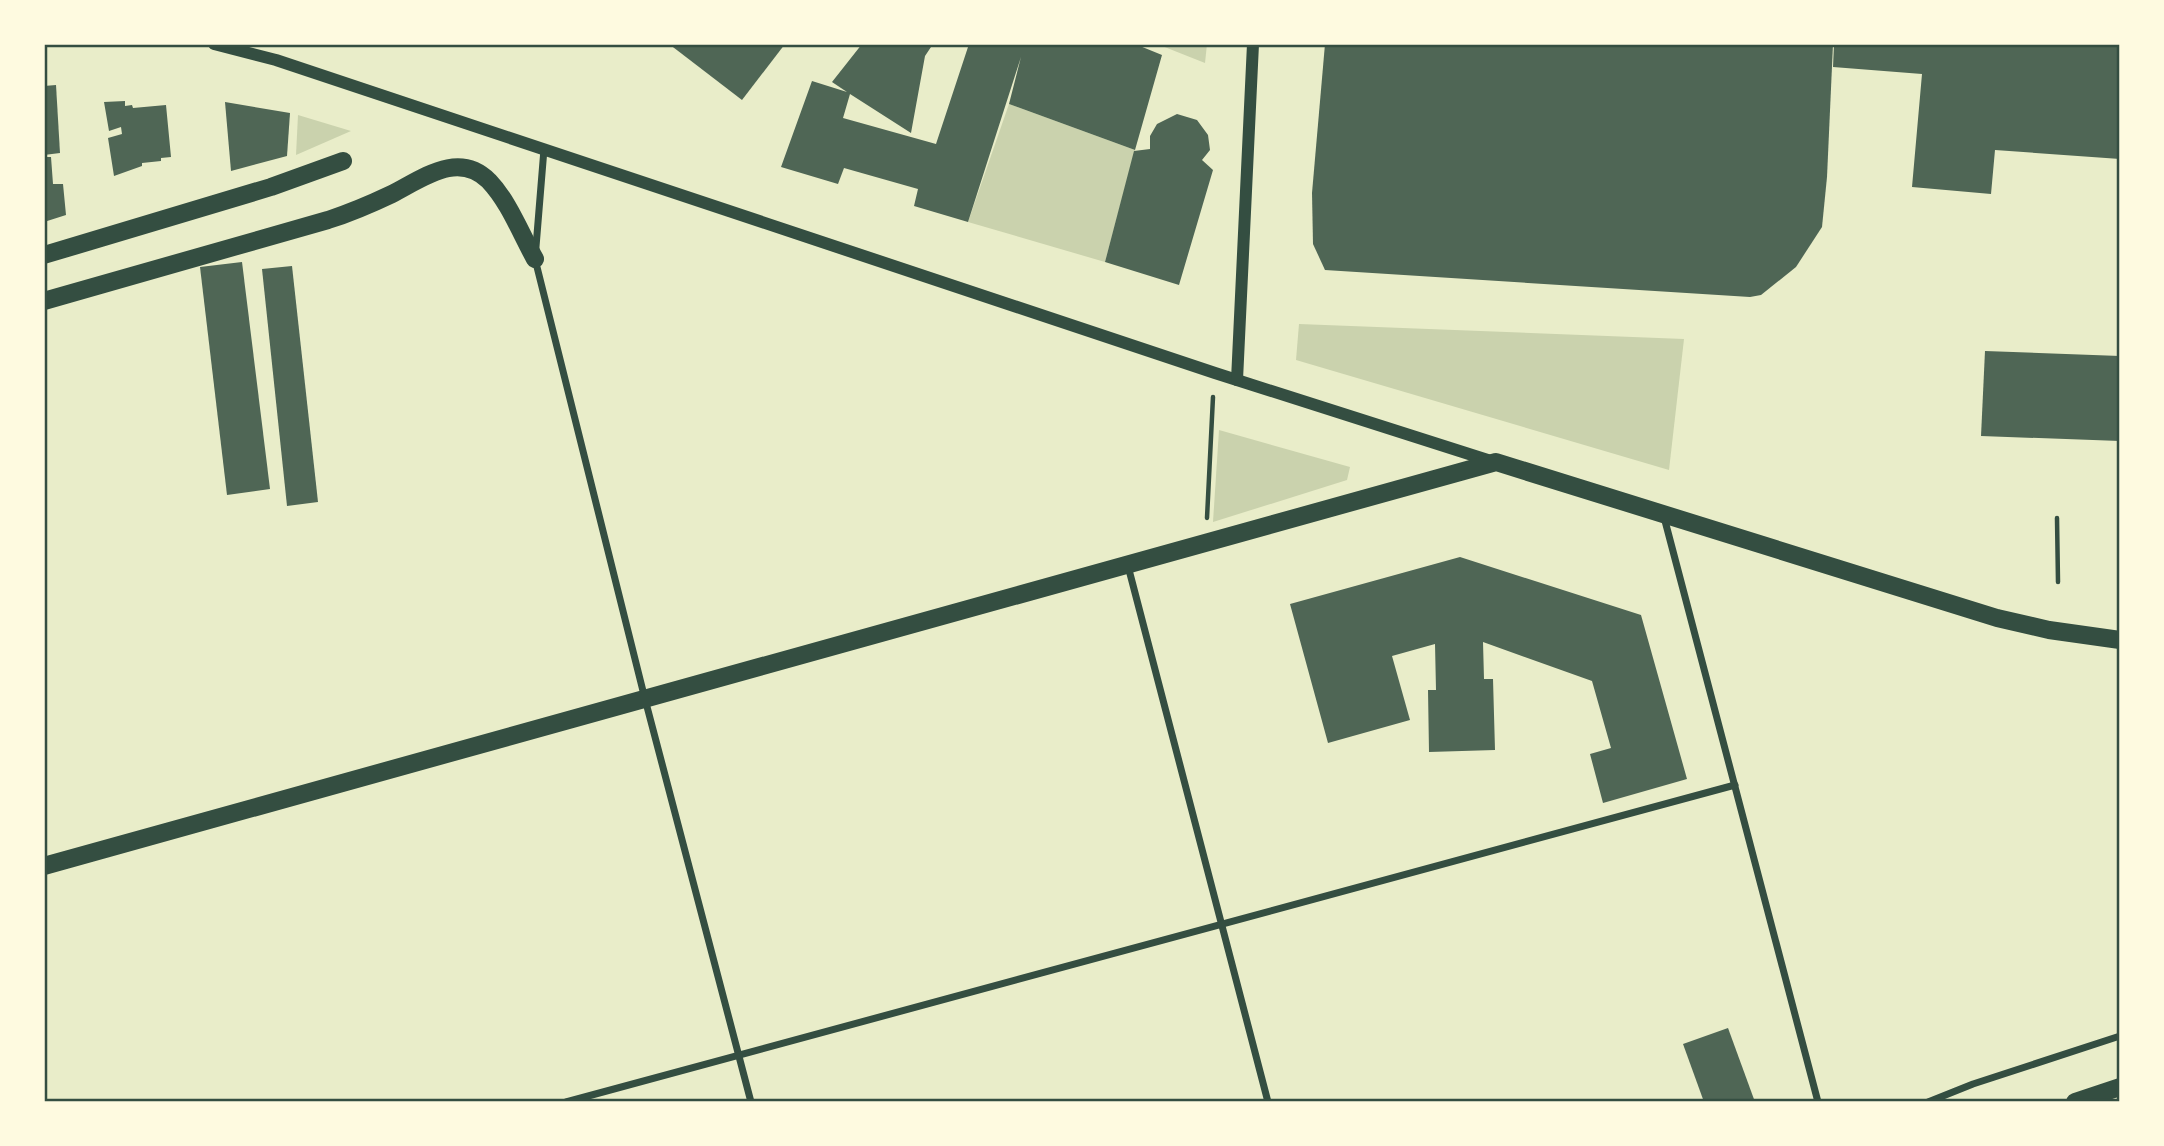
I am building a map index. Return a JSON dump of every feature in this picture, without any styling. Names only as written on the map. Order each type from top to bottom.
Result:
[{"type":"main road","points":[[44,255],[271,187],[344,161]]},
{"type":"main road","points":[[44,301],[328,220],[371,204],[427,173],[448,167],[459,167],[487,179],[498,192],[535,259]]},
{"type":"main road","points":[[44,866],[1496,462],[1997,618],[2049,630],[2120,640]]},
{"type":"main road","points":[[2075,1102],[2120,1087]]},
{"type":"street","points":[[214,44],[276,60],[1215,373],[1496,462]]},
{"type":"street","points":[[1237,380],[1253,44]]},
{"type":"street","points":[[544,149],[535,259],[645,699],[751,1102]]},
{"type":"street","points":[[1663,515],[1818,1102]]},
{"type":"street","points":[[1128,565],[1268,1102]]},
{"type":"street","points":[[566,1102],[1735,785]]},
{"type":"street","points":[[1928,1102],[1973,1084],[2120,1036]]},
{"type":"path","points":[[1206,543],[1215,373]]},
{"type":"path","points":[[2057,517],[2058,582]]},
{"type":"green space","points":[[1157,44],[1207,44],[1205,63]]},
{"type":"green space","points":[[1009,104],[1135,150],[1105,262],[968,222]]},
{"type":"green space","points":[[298,115],[351,131],[296,155]]},
{"type":"green space","points":[[1299,324],[1684,339],[1669,470],[1296,360]]},
{"type":"green space","points":[[1219,430],[1350,467],[1347,480],[1213,522]]},
{"type":"building","points":[[669,44],[785,44],[742,100]]},
{"type":"building","points":[[862,44],[933,44],[925,56],[911,133],[850,94],[843,118],[936,144],[969,44],[1135,44],[1162,55],[1135,150],[1009,104],[1021,57],[968,222],[914,206],[918,189],[844,168],[838,184],[781,167],[812,81],[847,92],[832,82]]},
{"type":"building","points":[[1325,44],[1833,44],[1822,227],[1796,267],[1761,295],[1750,297],[1325,270],[1313,244],[1312,193]]},
{"type":"building","points":[[1834,44],[2120,44],[2120,159],[1995,150],[1991,194],[1912,187],[1922,74],[1833,67]]},
{"type":"building","points":[[56,85],[60,153],[44,155],[44,86]]},
{"type":"building","points":[[125,101],[125,106],[132,105],[133,108],[166,105],[171,157],[142,163],[142,166],[114,176],[108,138],[122,134],[121,127],[109,131],[104,102]]},
{"type":"building","points":[[225,102],[290,113],[287,156],[231,171]]},
{"type":"building","points":[[1177,114],[1197,120],[1208,135],[1210,150],[1202,160],[1213,170],[1179,285],[1105,262],[1134,151],[1150,149],[1150,136],[1157,124]]},
{"type":"building","points":[[44,157],[51,157],[53,184],[63,184],[66,215],[44,222]]},
{"type":"building","points":[[242,262],[270,489],[227,495],[200,267]]},
{"type":"building","points":[[292,266],[318,502],[287,506],[262,269]]},
{"type":"building","points":[[1985,351],[2120,356],[2120,441],[1981,436]]},
{"type":"building","points":[[1460,557],[1641,615],[1687,779],[1603,803],[1590,754],[1611,748],[1592,681],[1483,642],[1484,679],[1493,679],[1495,750],[1429,752],[1428,690],[1436,690],[1435,644],[1392,656],[1410,720],[1328,743],[1290,604]]},
{"type":"building","points":[[1728,1028],[1755,1102],[1704,1102],[1683,1044]]}]
